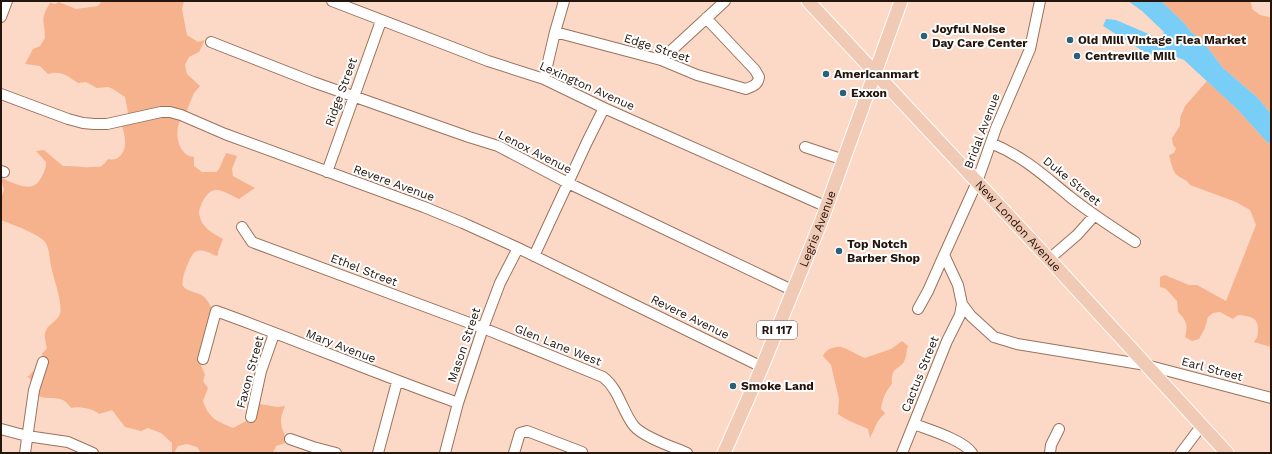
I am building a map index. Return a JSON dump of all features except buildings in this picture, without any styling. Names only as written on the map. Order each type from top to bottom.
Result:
[{"type":"main road","name":"New London Avenue","points":[[808,1],[1049,259],[1227,453]]},
{"type":"main road","name":"Legris Avenue","points":[[724,453],[794,291],[827,207],[901,1]]},
{"type":"street","points":[[1,17],[7,1]]},
{"type":"street","name":"Lexington Avenue","points":[[332,1],[488,61],[544,79],[604,108],[827,207]]},
{"type":"street","points":[[544,79],[564,1]]},
{"type":"street","points":[[661,60],[725,1]]},
{"type":"street","name":"Bridal Avenue","points":[[918,309],[928,291],[977,182],[990,143],[1030,49],[1040,1]]},
{"type":"street","name":"Edge Street","points":[[555,32],[661,60],[697,75],[746,89],[753,87],[758,82],[759,77],[755,70],[706,18]]},
{"type":"street","name":"Ridge Street","points":[[327,172],[353,95],[381,21]]},
{"type":"street","name":"Lenox Avenue","points":[[211,42],[313,82],[498,146],[568,183],[794,291]]},
{"type":"street","name":"Revere Avenue","points":[[1,94],[83,123],[107,124],[161,112],[170,112],[181,115],[225,134],[424,207],[463,223],[518,248],[762,367]]},
{"type":"street","points":[[534,256],[604,108]]},
{"type":"street","name":"Duke Street","points":[[990,143],[1014,154],[1032,165],[1094,216],[1135,242]]},
{"type":"street","points":[[804,147],[844,160]]},
{"type":"street","points":[[1049,259],[1077,235],[1094,216]]},
{"type":"street","name":"Ethel Street","points":[[242,227],[252,242],[483,328]]},
{"type":"street","name":"Mason Street","points":[[445,453],[458,403],[483,328],[500,283],[518,248]]},
{"type":"street","points":[[944,255],[958,285],[962,304],[971,316],[994,337],[1017,344],[1146,365]]},
{"type":"street","name":"Cactus Street","points":[[902,453],[931,379],[960,315],[962,304]]},
{"type":"street","name":"Mary Avenue","points":[[203,359],[216,311],[397,382],[458,403]]},
{"type":"street","name":"Glen Lane West","points":[[483,328],[603,377],[610,382],[634,426],[641,432],[687,453]]},
{"type":"street","name":"Faxon Street","points":[[251,417],[261,371],[274,334]]},
{"type":"street","points":[[24,453],[34,390],[43,362]]},
{"type":"street","name":"Earl Street","points":[[1146,365],[1271,398]]},
{"type":"street","points":[[378,453],[397,382]]},
{"type":"street","points":[[914,424],[958,441],[972,453]]},
{"type":"street","points":[[1181,453],[1202,425]]},
{"type":"street","points":[[1050,453],[1051,445],[1059,429]]},
{"type":"street","points":[[1,430],[27,436],[68,442],[93,453]]},
{"type":"street","points":[[514,453],[520,433],[523,431],[527,431],[581,452]]},
{"type":"street","points":[[290,439],[313,448],[336,453]]},
{"type":"shaded area","points":[[102,1],[184,1],[182,9],[187,35],[198,42],[205,40],[199,52],[189,57],[185,65],[187,74],[200,86],[194,93],[185,115],[178,125],[177,132],[180,146],[188,155],[194,157],[194,166],[202,172],[216,172],[219,169],[226,153],[237,156],[232,169],[233,176],[255,188],[239,199],[226,192],[218,190],[214,190],[205,197],[199,212],[202,221],[210,231],[223,239],[218,255],[216,256],[206,251],[198,251],[193,254],[186,268],[182,283],[187,290],[204,297],[214,312],[201,365],[205,375],[203,381],[208,388],[203,401],[205,407],[214,419],[233,428],[248,420],[255,403],[277,407],[285,406],[281,424],[288,442],[276,446],[273,453],[201,453],[197,447],[187,444],[178,446],[174,453],[172,453],[172,443],[161,433],[148,428],[141,431],[125,427],[112,410],[99,414],[86,408],[71,408],[61,399],[45,398],[35,395],[32,382],[27,376],[29,376],[33,371],[38,370],[43,362],[42,353],[47,348],[45,338],[46,330],[59,317],[61,309],[50,263],[49,251],[45,242],[31,232],[1,220],[1,198],[4,190],[1,178],[17,185],[28,187],[37,183],[44,172],[46,162],[36,151],[44,150],[63,166],[87,167],[100,167],[108,159],[116,159],[123,152],[125,140],[121,122],[129,118],[125,97],[108,87],[97,88],[86,82],[78,83],[64,74],[48,74],[40,66],[25,64],[33,49],[40,46],[45,38],[43,20],[50,3],[55,4],[59,2],[76,9],[98,6]]},
{"type":"shaded area","points":[[1161,1],[1251,1],[1252,9],[1260,15],[1271,19],[1271,114],[1258,98],[1223,68],[1201,39],[1192,33]]},
{"type":"shaded area","points":[[1207,81],[1237,109],[1267,142],[1271,144],[1271,347],[1254,342],[1258,335],[1258,326],[1255,320],[1246,316],[1238,315],[1233,319],[1220,312],[1213,313],[1208,317],[1205,328],[1199,339],[1192,341],[1185,337],[1186,323],[1178,312],[1177,301],[1166,289],[1160,287],[1160,277],[1165,275],[1189,285],[1197,285],[1226,301],[1256,225],[1250,210],[1236,202],[1190,185],[1187,181],[1175,173],[1173,168],[1169,155],[1174,153],[1176,148],[1173,145],[1172,138],[1180,126],[1180,118],[1185,106]]},
{"type":"shaded area","points":[[902,341],[908,346],[906,357],[901,365],[894,371],[892,384],[883,399],[881,409],[885,413],[878,421],[870,438],[868,429],[849,421],[838,414],[839,399],[831,365],[823,356],[828,350],[841,347],[865,358],[891,349]]},
{"type":"water","points":[[1128,1],[1161,1],[1192,33],[1201,39],[1223,68],[1258,98],[1271,114],[1271,144],[1267,142],[1237,109],[1184,60],[1176,57],[1161,59],[1143,51],[1103,26],[1106,19],[1116,20],[1158,38],[1161,37],[1164,32],[1142,11]]},
{"type":"place","name":"Joyful Noise Day Care Center","points":[[924,36]]},
{"type":"place","name":"Old Mill Vintage Flea Market","points":[[1070,40]]},
{"type":"place","name":"Centreville Mill","points":[[1077,56]]},
{"type":"place","name":"Americanmart","points":[[826,74]]},
{"type":"place","name":"Exxon","points":[[843,93]]},
{"type":"place","name":"Top Notch Barber Shop","points":[[839,251]]},
{"type":"place","name":"Smoke Land","points":[[733,386]]}]
